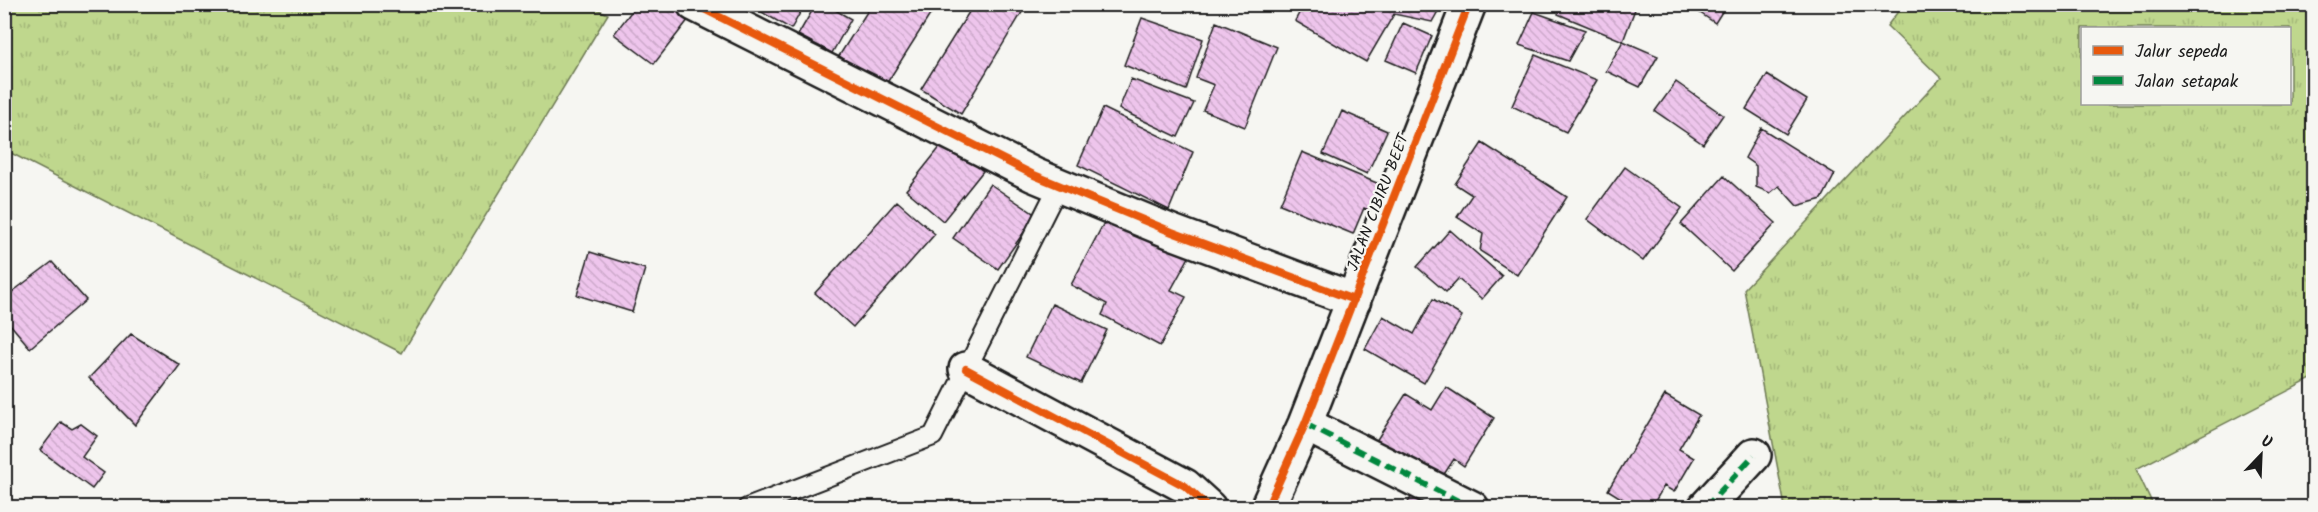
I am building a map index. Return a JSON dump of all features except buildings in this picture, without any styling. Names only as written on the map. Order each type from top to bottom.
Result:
[{"type":"street","points":[[694,4],[1034,175],[1172,232],[1354,300]]},
{"type":"street","name":"JALAN CIBIRU BEET","points":[[1267,507],[1305,424],[1465,6]]},
{"type":"street","points":[[966,369],[1185,486],[1209,507]]},
{"type":"street","points":[[1305,424],[1472,507]]},
{"type":"street","points":[[1705,507],[1754,455]]},
{"type":"lane","points":[[747,507],[933,436],[1059,185]]},
{"type":"green space","points":[[586,4],[608,14],[402,353],[5,150],[5,5]]},
{"type":"green space","points":[[1903,5],[2313,5],[2313,378],[2136,469],[2154,507],[1785,507],[1744,289],[1941,78],[1887,26]]},
{"type":"marked path","points":[[1305,424],[1472,508]]},
{"type":"marked path","points":[[1705,508],[1754,455]]},
{"type":"cycle path","points":[[694,4],[1034,175],[1172,232],[1354,300]]},
{"type":"cycle path","points":[[1267,508],[1305,424],[1469,4]]},
{"type":"cycle path","points":[[966,369],[1185,486],[1209,508]]}]
